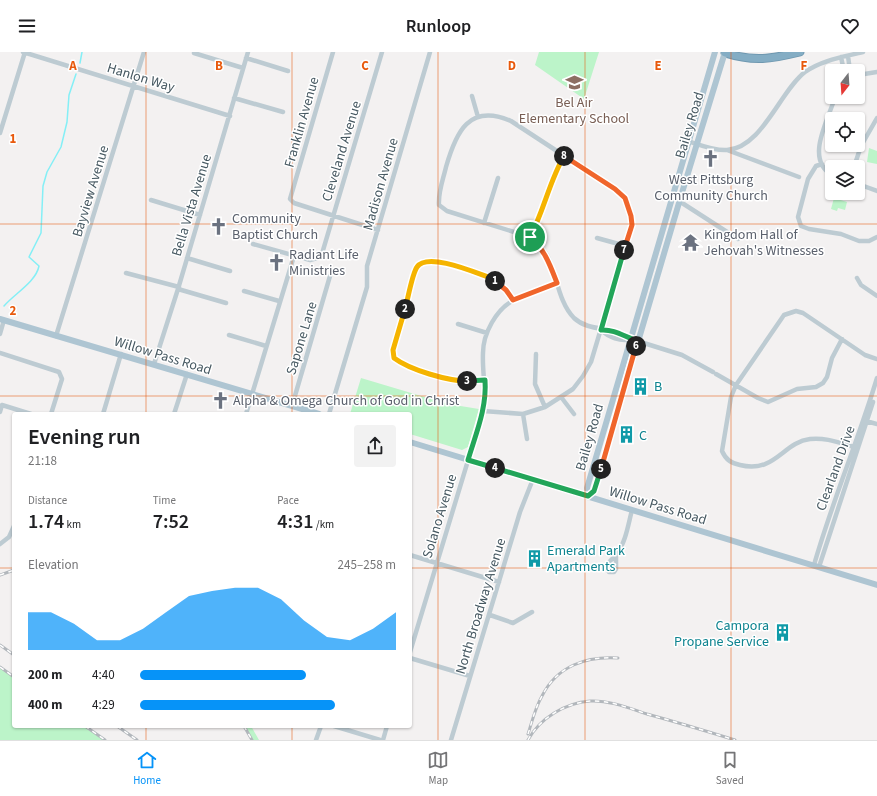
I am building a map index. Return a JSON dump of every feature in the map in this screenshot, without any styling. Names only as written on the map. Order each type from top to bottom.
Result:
[{"type":"highway","points":[[724,52],[756,60],[800,52]]},
{"type":"main road","name":"Bailey Road","points":[[588,496],[587,488],[715,52]]},
{"type":"main road","name":"Bailey Road","points":[[588,496],[594,491],[724,52]]},
{"type":"main road","name":"Willow Pass Road","points":[[2,320],[121,354],[312,412]]},
{"type":"main road","name":"Willow Pass Road","points":[[412,443],[877,585]]},
{"type":"street","name":"Hanlon Way","points":[[24,52],[230,116]]},
{"type":"street","points":[[0,133],[24,52]]},
{"type":"street","name":"Bayview Avenue","points":[[56,336],[144,52]]},
{"type":"street","name":"Bella Vista Avenue","points":[[154,364],[230,116],[248,52]]},
{"type":"street","name":"Franklin Avenue","points":[[333,52],[290,198],[294,203],[333,216]]},
{"type":"street","name":"Cleveland Avenue","points":[[294,256],[310,260],[321,257],[382,52]]},
{"type":"street","name":"Madison Avenue","points":[[330,412],[367,287],[367,266],[430,52]]},
{"type":"street","points":[[728,150],[741,146],[753,138],[789,89],[805,72],[823,63],[863,52]]},
{"type":"street","points":[[194,53],[243,68]]},
{"type":"street","points":[[848,56],[849,64]]},
{"type":"street","points":[[841,57],[842,64]]},
{"type":"street","points":[[246,58],[288,71]]},
{"type":"street","points":[[865,74],[877,72]]},
{"type":"street","points":[[472,96],[478,117]]},
{"type":"street","points":[[234,98],[283,112]]},
{"type":"street","points":[[825,170],[822,164],[819,144],[833,104]]},
{"type":"street","points":[[483,411],[523,414],[545,407],[573,389],[591,362],[601,330],[632,225],[631,216],[625,198],[615,189],[511,121],[500,116],[478,117],[467,123],[454,141],[438,196],[439,205],[446,211],[530,237],[540,246],[547,256],[566,307],[574,318],[585,325],[601,330],[606,335],[625,340],[631,339],[682,355],[758,398],[768,402],[797,389],[816,387],[823,383],[828,377],[832,358],[842,339]]},
{"type":"street","points":[[856,160],[860,146],[876,126],[877,118]]},
{"type":"street","points":[[688,141],[728,150],[799,177]]},
{"type":"street","points":[[530,237],[540,218],[556,168],[564,156]]},
{"type":"street","points":[[822,164],[816,166],[808,179],[798,217],[802,226],[809,229],[841,234],[859,241],[869,241],[877,237]]},
{"type":"street","points":[[484,223],[498,178]]},
{"type":"street","points":[[865,187],[877,191]]},
{"type":"street","points":[[151,200],[200,214]]},
{"type":"street","points":[[679,201],[738,239]]},
{"type":"street","points":[[333,216],[378,230]]},
{"type":"street","points":[[597,238],[626,246]]},
{"type":"street","points":[[247,412],[294,256],[253,244]]},
{"type":"street","points":[[187,258],[230,271]]},
{"type":"street","points":[[485,380],[458,381],[401,364],[394,358],[393,350],[417,267],[423,261],[434,260],[488,277],[498,282],[513,300]]},
{"type":"street","points":[[126,272],[226,303]]},
{"type":"street","name":"Sapone Lane","points":[[292,406],[330,276]]},
{"type":"street","points":[[857,278],[861,286],[877,296]]},
{"type":"street","name":"Solano Avenue","points":[[412,645],[483,411],[486,394],[483,352],[487,333],[498,313],[513,300],[557,283]]},
{"type":"street","points":[[244,291],[279,302]]},
{"type":"street","points":[[856,448],[826,438],[808,439],[762,466],[746,467],[731,463],[725,458],[722,451],[731,397],[736,385],[784,315],[796,311],[803,313],[865,355],[877,359]]},
{"type":"street","points":[[0,334],[2,320]]},
{"type":"street","points":[[458,324],[487,333]]},
{"type":"street","points":[[229,336],[266,346]]},
{"type":"street","points":[[0,354],[58,372],[62,379],[52,412]]},
{"type":"street","points":[[104,412],[121,354]]},
{"type":"street","points":[[536,354],[535,384],[545,407]]},
{"type":"street","points":[[175,412],[187,374]]},
{"type":"street","name":"Clearland Drive","points":[[866,421],[877,378]]},
{"type":"street","name":"Clearland Drive","points":[[816,566],[877,389]]},
{"type":"street","points":[[561,397],[574,414]]},
{"type":"street","points":[[0,412],[2,405],[25,412]]},
{"type":"street","points":[[523,414],[527,439]]},
{"type":"street","points":[[866,421],[877,424]]},
{"type":"street","name":"Clearland Drive","points":[[816,566],[839,488],[856,448]]},
{"type":"street","name":"North Broadway Avenue","points":[[451,740],[520,512],[533,479]]},
{"type":"street","points":[[616,555],[626,536],[632,510]]},
{"type":"street","points":[[0,544],[9,538],[12,531]]},
{"type":"street","points":[[412,557],[499,582]]},
{"type":"street","points":[[490,615],[513,623],[532,612]]},
{"type":"street","points":[[412,659],[470,676]]},
{"type":"street","points":[[316,740],[320,728]]},
{"type":"street","points":[[341,728],[381,740],[386,728]]},
{"type":"green space","name":"Bel Air Elementary School","points":[[539,52],[599,52],[584,99],[535,65]]},
{"type":"green space","points":[[869,148],[877,151],[877,164],[867,162]]},
{"type":"green space","points":[[833,200],[847,202],[845,210],[838,208],[837,211],[831,209]]},
{"type":"green space","points":[[361,378],[448,404],[479,409],[468,447],[462,450],[412,435],[412,412],[351,412]]},
{"type":"green space","points":[[0,667],[12,676],[12,728],[87,728],[105,740],[0,740]]},
{"type":"green space","points":[[245,728],[252,728],[259,740],[252,740]]},
{"type":"waterway","points":[[80,63],[82,52]]},
{"type":"waterway","points":[[4,306],[29,283],[37,272],[39,266],[29,257],[41,233],[43,186],[47,172],[61,147],[67,122],[69,95],[76,74]]},
{"type":"railway","points":[[0,575],[12,571]]},
{"type":"railway","points":[[0,645],[12,654]]},
{"type":"railway","points":[[528,734],[536,710],[548,686],[564,670],[584,661],[618,658]]},
{"type":"railway","points":[[0,667],[12,676]]},
{"type":"railway","points":[[528,740],[539,725],[554,713],[571,705],[590,701],[619,705],[735,740]]},
{"type":"railway","points":[[88,728],[105,740]]},
{"type":"railway","points":[[120,728],[137,740]]},
{"type":"railway","points":[[245,728],[252,740]]},
{"type":"place","name":"Bel Air Elementary School","points":[[574,82]]},
{"type":"place","name":"West Pittsburg Community Church","points":[[711,159]]},
{"type":"place","name":"Community Baptist Church","points":[[219,226]]},
{"type":"place","name":"Kingdom Hall of Jehovah's Witnesses","points":[[691,242]]},
{"type":"place","name":"Radiant Life Ministries","points":[[276,262]]},
{"type":"place","name":"B","points":[[641,386]]},
{"type":"place","name":"Alpha & Omega Church of God in Christ","points":[[220,400]]},
{"type":"place","name":"C","points":[[626,435]]},
{"type":"place","name":"Emerald Park Apartments","points":[[534,558]]},
{"type":"place","name":"Campora Propane Service","points":[[782,633]]},
{"type":"route","points":[[564,156],[615,189],[625,198],[629,206],[632,225],[601,330],[626,335],[631,339],[638,341],[594,491],[588,496],[468,460],[483,411],[486,394],[485,380],[458,381],[401,364],[394,358],[393,350],[417,267],[423,261],[434,260],[488,277],[498,282],[513,300],[557,283],[547,256],[540,246],[530,237],[540,218],[556,168],[564,156]]}]
